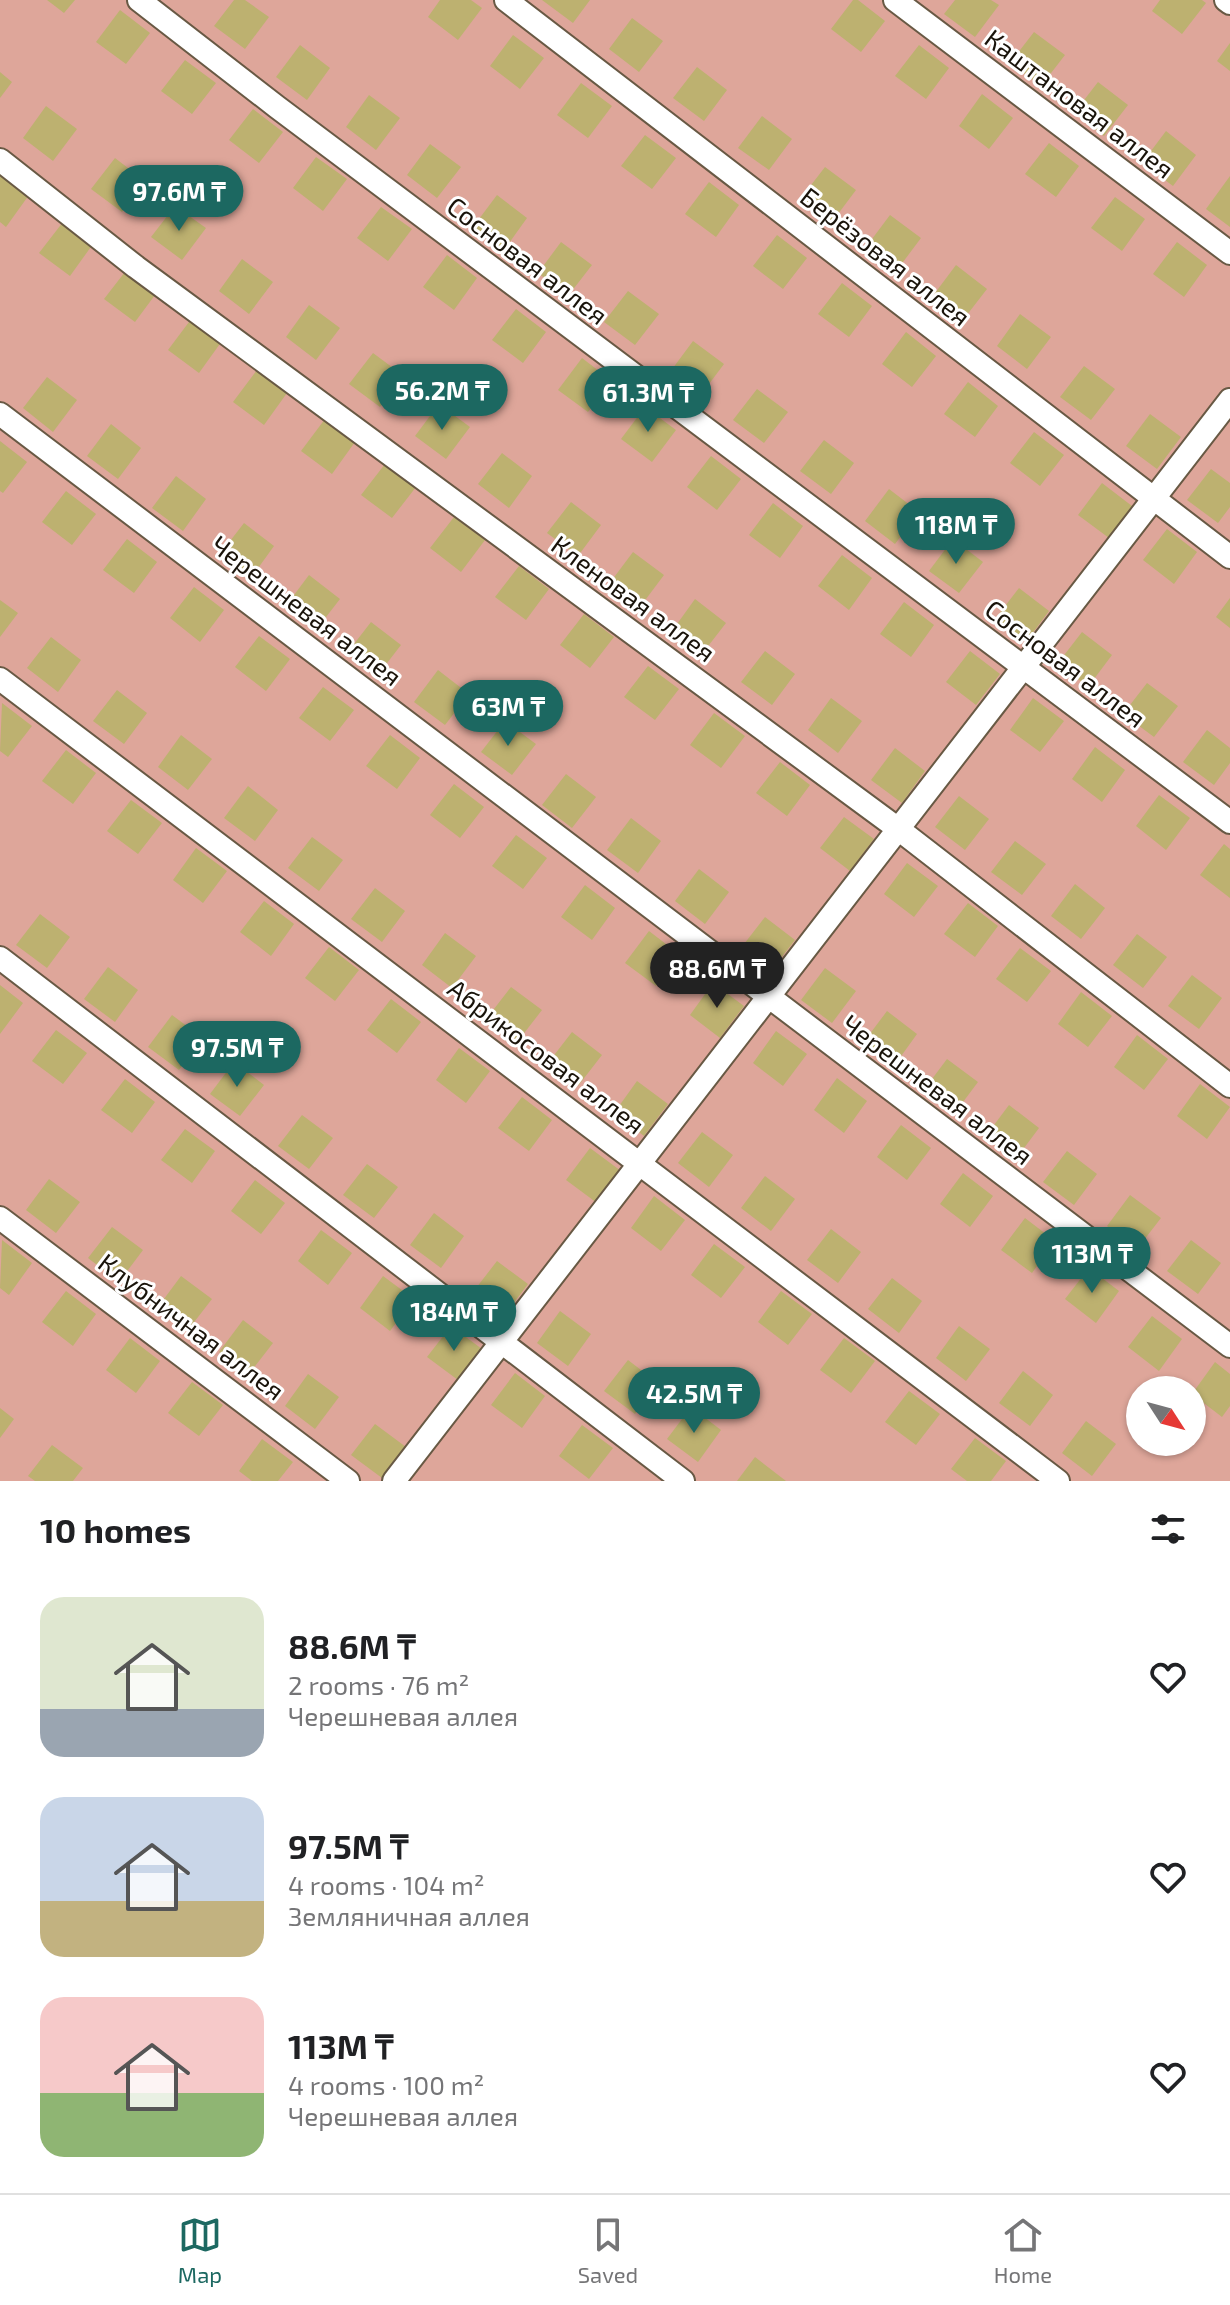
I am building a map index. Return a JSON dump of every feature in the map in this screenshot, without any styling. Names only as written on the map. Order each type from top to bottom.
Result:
[{"type":"street","name":"Сосновая аллея","points":[[139,0],[1230,822]]},
{"type":"street","name":"Берёзовая аллея","points":[[506,0],[1230,557]]},
{"type":"street","name":"Каштановая аллея","points":[[895,0],[1230,253]]},
{"type":"street","name":"Кленовая аллея","points":[[0,160],[161,285],[897,828],[1230,1086]]},
{"type":"street","points":[[394,1481],[1230,400]]},
{"type":"street","name":"Черешневая аллея","points":[[0,414],[1230,1346]]},
{"type":"street","name":"Абрикосовая аллея","points":[[0,679],[1058,1481]]},
{"type":"street","points":[[0,958],[683,1481]]},
{"type":"street","name":"Клубничная аллея","points":[[0,1218],[348,1481]]},
{"type":"shaded area","points":[[0,0],[1230,0],[1230,1481],[0,1481]]},
{"type":"building","points":[[47,0],[75,0],[64,13]]},
{"type":"building","points":[[234,0],[245,0],[269,17],[245,49],[214,26]]},
{"type":"building","points":[[440,0],[471,0],[482,8],[458,40],[428,17]]},
{"type":"building","points":[[542,0],[590,0],[573,23]]},
{"type":"building","points":[[853,0],[858,0],[885,21],[861,52],[831,29]]},
{"type":"building","points":[[955,0],[991,0],[999,5],[975,37],[944,14]]},
{"type":"building","points":[[1160,0],[1202,0],[1206,3],[1182,34],[1152,11]]},
{"type":"building","points":[[120,10],[150,33],[126,64],[96,42]]},
{"type":"building","points":[[632,18],[663,41],[639,72],[609,49]]},
{"type":"building","points":[[1034,32],[1065,55],[1041,86],[1010,63]]},
{"type":"building","points":[[513,35],[544,58],[520,89],[490,66]]},
{"type":"building","points":[[1230,43],[1230,71],[1217,61]]},
{"type":"building","points":[[300,45],[330,68],[307,100],[276,77]]},
{"type":"building","points":[[919,45],[949,68],[926,99],[895,76]]},
{"type":"building","points":[[185,60],[216,83],[192,114],[161,91]]},
{"type":"building","points":[[697,67],[727,90],[704,121],[673,98]]},
{"type":"building","points":[[0,72],[12,82],[0,98]]},
{"type":"building","points":[[1098,82],[1128,105],[1104,136],[1074,113]]},
{"type":"building","points":[[581,83],[612,106],[588,138],[557,115]]},
{"type":"building","points":[[982,94],[1013,118],[989,149],[959,126]]},
{"type":"building","points":[[369,95],[400,118],[376,150],[346,127]]},
{"type":"building","points":[[46,106],[77,129],[53,161],[23,138]]},
{"type":"building","points":[[253,109],[283,132],[259,163],[229,140]]},
{"type":"building","points":[[762,116],[792,139],[769,170],[738,148]]},
{"type":"building","points":[[1166,131],[1196,155],[1173,186],[1142,163]]},
{"type":"building","points":[[645,135],[676,158],[652,189],[621,166]]},
{"type":"building","points":[[1049,143],[1079,166],[1056,197],[1025,174]]},
{"type":"building","points":[[430,144],[461,167],[437,198],[407,175]]},
{"type":"building","points":[[316,157],[347,179],[323,211],[293,188]]},
{"type":"building","points":[[115,158],[145,181],[122,212],[91,189]]},
{"type":"building","points":[[825,167],[856,190],[832,222],[801,198]]},
{"type":"building","points":[[0,173],[29,195],[6,227],[0,222]]},
{"type":"building","points":[[1230,176],[1230,227],[1206,209]]},
{"type":"building","points":[[709,182],[739,205],[716,237],[685,214]]},
{"type":"building","points":[[497,195],[527,218],[504,250],[473,227]]},
{"type":"building","points":[[1115,197],[1145,219],[1122,251],[1091,228]]},
{"type":"building","points":[[175,206],[206,228],[182,260],[151,237]]},
{"type":"building","points":[[381,207],[412,229],[388,261],[357,238]]},
{"type":"building","points":[[890,215],[921,238],[897,270],[866,247]]},
{"type":"building","points":[[63,222],[93,244],[70,276],[39,253]]},
{"type":"building","points":[[777,235],[807,258],[783,289],[753,266]]},
{"type":"building","points":[[561,242],[592,265],[568,296],[538,273]]},
{"type":"building","points":[[1177,242],[1207,265],[1184,297],[1153,274]]},
{"type":"building","points":[[447,255],[477,278],[454,310],[423,287]]},
{"type":"building","points":[[242,259],[273,282],[249,314],[219,291]]},
{"type":"building","points":[[956,265],[987,289],[963,320],[932,297]]},
{"type":"building","points":[[128,268],[158,291],[135,322],[104,299]]},
{"type":"building","points":[[842,283],[872,306],[849,337],[818,314]]},
{"type":"building","points":[[628,291],[659,314],[635,345],[604,322]]},
{"type":"building","points":[[309,305],[340,328],[316,360],[286,337]]},
{"type":"building","points":[[516,309],[546,332],[523,363],[492,340]]},
{"type":"building","points":[[1020,314],[1051,337],[1027,369],[997,346]]},
{"type":"building","points":[[192,318],[222,341],[199,373],[168,350]]},
{"type":"building","points":[[906,332],[936,356],[912,387],[882,364]]},
{"type":"building","points":[[693,341],[724,364],[700,396],[670,372]]},
{"type":"building","points":[[373,353],[404,376],[380,407],[349,384]]},
{"type":"building","points":[[582,358],[612,381],[588,412],[558,390]]},
{"type":"building","points":[[1084,366],[1115,389],[1091,420],[1060,397]]},
{"type":"building","points":[[257,370],[287,393],[264,425],[233,402]]},
{"type":"building","points":[[47,377],[77,400],[53,432],[23,408]]},
{"type":"building","points":[[968,382],[998,406],[975,437],[944,414]]},
{"type":"building","points":[[757,389],[788,412],[764,443],[733,420]]},
{"type":"building","points":[[439,404],[470,427],[446,459],[415,436]]},
{"type":"building","points":[[645,407],[676,430],[652,462],[621,439]]},
{"type":"building","points":[[1150,414],[1181,437],[1157,469],[1126,446]]},
{"type":"building","points":[[325,419],[355,442],[332,474],[301,451]]},
{"type":"building","points":[[111,424],[141,448],[118,479],[87,456]]},
{"type":"building","points":[[1034,432],[1064,455],[1040,486],[1010,463]]},
{"type":"building","points":[[824,440],[854,463],[831,494],[800,471]]},
{"type":"building","points":[[0,441],[27,462],[3,493],[0,491]]},
{"type":"building","points":[[502,453],[532,476],[509,508],[478,484]]},
{"type":"building","points":[[711,456],[741,479],[717,510],[687,487]]},
{"type":"building","points":[[385,464],[416,487],[392,518],[361,495]]},
{"type":"building","points":[[1211,469],[1230,483],[1230,507],[1218,523],[1187,500]]},
{"type":"building","points":[[176,476],[206,499],[183,531],[152,508]]},
{"type":"building","points":[[1102,483],[1132,506],[1109,538],[1078,515]]},
{"type":"building","points":[[889,489],[919,512],[895,544],[865,521]]},
{"type":"building","points":[[66,491],[96,514],[72,545],[42,522]]},
{"type":"building","points":[[571,502],[601,525],[578,556],[547,533]]},
{"type":"building","points":[[773,503],[803,526],[780,558],[749,535]]},
{"type":"building","points":[[454,517],[485,540],[461,572],[430,548]]},
{"type":"building","points":[[244,523],[274,546],[251,578],[220,554]]},
{"type":"building","points":[[1167,529],[1197,552],[1174,584],[1143,560]]},
{"type":"building","points":[[127,539],[157,562],[134,593],[103,570]]},
{"type":"building","points":[[953,539],[983,562],[959,593],[929,571]]},
{"type":"building","points":[[633,552],[664,575],[640,607],[609,584]]},
{"type":"building","points":[[842,555],[872,578],[849,610],[818,586]]},
{"type":"building","points":[[519,566],[549,589],[526,620],[495,597]]},
{"type":"building","points":[[309,575],[340,599],[316,630],[285,607]]},
{"type":"building","points":[[194,587],[224,610],[200,642],[170,618]]},
{"type":"building","points":[[1019,588],[1049,611],[1026,642],[995,619]]},
{"type":"building","points":[[1230,598],[1230,628],[1216,617]]},
{"type":"building","points":[[695,599],[726,623],[702,654],[672,631]]},
{"type":"building","points":[[0,600],[18,613],[0,637]]},
{"type":"building","points":[[904,602],[934,625],[911,657],[880,634]]},
{"type":"building","points":[[584,614],[614,637],[590,668],[560,645]]},
{"type":"building","points":[[371,622],[401,645],[377,676],[347,653]]},
{"type":"building","points":[[1082,632],[1112,655],[1088,687],[1058,663]]},
{"type":"building","points":[[259,636],[290,659],[266,691],[235,667]]},
{"type":"building","points":[[51,637],[81,660],[58,692],[27,668]]},
{"type":"building","points":[[765,651],[795,674],[772,705],[741,682]]},
{"type":"building","points":[[970,651],[1000,674],[976,705],[946,682]]},
{"type":"building","points":[[648,666],[679,689],[655,720],[624,697]]},
{"type":"building","points":[[438,670],[469,694],[445,725],[414,702]]},
{"type":"building","points":[[1147,683],[1178,706],[1154,737],[1123,714]]},
{"type":"building","points":[[323,687],[354,710],[330,741],[299,718]]},
{"type":"building","points":[[117,690],[147,713],[124,744],[93,721]]},
{"type":"building","points":[[831,698],[862,721],[838,753],[808,730]]},
{"type":"building","points":[[1033,698],[1064,721],[1040,752],[1010,730]]},
{"type":"building","points":[[2,703],[32,726],[8,757],[0,751]]},
{"type":"building","points":[[714,713],[745,736],[721,768],[690,745]]},
{"type":"building","points":[[505,721],[536,744],[512,775],[481,752]]},
{"type":"building","points":[[1207,730],[1230,748],[1230,763],[1214,785],[1183,762]]},
{"type":"building","points":[[181,735],[212,759],[188,790],[158,767]]},
{"type":"building","points":[[390,735],[420,758],[397,789],[366,766]]},
{"type":"building","points":[[1095,747],[1125,770],[1102,802],[1072,779]]},
{"type":"building","points":[[895,748],[925,771],[902,803],[871,780]]},
{"type":"building","points":[[66,750],[96,773],[73,804],[42,781]]},
{"type":"building","points":[[780,762],[810,785],[787,816],[756,793]]},
{"type":"building","points":[[566,774],[596,797],[572,828],[542,805]]},
{"type":"building","points":[[454,784],[484,807],[460,838],[430,815]]},
{"type":"building","points":[[248,786],[278,810],[255,841],[224,818]]},
{"type":"building","points":[[1159,795],[1190,818],[1166,850],[1136,826]]},
{"type":"building","points":[[959,796],[989,819],[965,850],[935,827]]},
{"type":"building","points":[[131,800],[162,823],[138,854],[107,831]]},
{"type":"building","points":[[844,817],[874,839],[850,871],[820,848]]},
{"type":"building","points":[[631,818],[661,841],[638,873],[607,850]]},
{"type":"building","points":[[516,835],[547,858],[523,889],[492,866]]},
{"type":"building","points":[[312,837],[343,860],[319,891],[288,868]]},
{"type":"building","points":[[1015,841],[1046,864],[1022,895],[991,872]]},
{"type":"building","points":[[1224,844],[1230,849],[1230,898],[1200,875]]},
{"type":"building","points":[[196,848],[227,871],[203,903],[173,880]]},
{"type":"building","points":[[907,863],[938,886],[914,917],[884,894]]},
{"type":"building","points":[[699,869],[729,892],[705,924],[675,901]]},
{"type":"building","points":[[1075,884],[1105,908],[1081,939],[1051,916]]},
{"type":"building","points":[[585,885],[615,908],[592,940],[561,917]]},
{"type":"building","points":[[375,888],[405,911],[382,942],[351,919]]},
{"type":"building","points":[[264,901],[294,924],[271,956],[240,932]]},
{"type":"building","points":[[968,903],[998,926],[975,957],[944,934]]},
{"type":"building","points":[[40,914],[70,937],[47,968],[16,945]]},
{"type":"building","points":[[765,917],[795,940],[771,971],[741,948]]},
{"type":"building","points":[[649,931],[679,954],[656,986],[625,963]]},
{"type":"building","points":[[445,933],[476,956],[452,988],[422,965]]},
{"type":"building","points":[[1137,934],[1167,957],[1143,988],[1113,965]]},
{"type":"building","points":[[329,947],[359,970],[335,1001],[305,978]]},
{"type":"building","points":[[1020,948],[1051,971],[1027,1002],[996,979]]},
{"type":"building","points":[[108,967],[138,990],[115,1022],[84,999]]},
{"type":"building","points":[[825,968],[856,991],[832,1023],[801,1000]]},
{"type":"building","points":[[1192,975],[1222,998],[1199,1029],[1168,1006]]},
{"type":"building","points":[[713,983],[744,1006],[720,1038],[690,1015]]},
{"type":"building","points":[[0,985],[23,1003],[0,1034]]},
{"type":"building","points":[[511,987],[542,1010],[518,1041],[487,1018]]},
{"type":"building","points":[[1081,992],[1112,1016],[1088,1047],[1058,1024]]},
{"type":"building","points":[[391,999],[421,1022],[397,1053],[367,1030]]},
{"type":"building","points":[[887,1011],[917,1034],[894,1066],[863,1043]]},
{"type":"building","points":[[172,1015],[203,1038],[179,1070],[148,1047]]},
{"type":"building","points":[[56,1030],[87,1053],[63,1084],[32,1061]]},
{"type":"building","points":[[776,1031],[807,1054],[783,1086],[753,1063]]},
{"type":"building","points":[[572,1032],[602,1055],[578,1086],[548,1063]]},
{"type":"building","points":[[1137,1035],[1168,1059],[1144,1090],[1114,1067]]},
{"type":"building","points":[[459,1048],[490,1071],[466,1103],[436,1080]]},
{"type":"building","points":[[947,1059],[978,1082],[954,1114],[923,1091]]},
{"type":"building","points":[[234,1062],[264,1085],[240,1116],[210,1094]]},
{"type":"building","points":[[837,1078],[867,1101],[844,1133],[814,1110]]},
{"type":"building","points":[[125,1079],[155,1102],[132,1133],[101,1110]]},
{"type":"building","points":[[637,1081],[668,1104],[644,1136],[614,1113]]},
{"type":"building","points":[[1200,1084],[1230,1107],[1207,1139],[1177,1116]]},
{"type":"building","points":[[522,1097],[552,1120],[529,1151],[498,1128]]},
{"type":"building","points":[[1009,1105],[1039,1128],[1015,1160],[985,1137]]},
{"type":"building","points":[[302,1115],[333,1138],[309,1169],[278,1146]]},
{"type":"building","points":[[901,1125],[931,1148],[907,1180],[877,1157]]},
{"type":"building","points":[[185,1129],[215,1151],[192,1183],[161,1160]]},
{"type":"building","points":[[702,1132],[733,1155],[709,1187],[678,1163]]},
{"type":"building","points":[[590,1148],[621,1171],[597,1203],[566,1180]]},
{"type":"building","points":[[1067,1151],[1097,1174],[1074,1205],[1043,1182]]},
{"type":"building","points":[[367,1164],[398,1187],[374,1218],[343,1195]]},
{"type":"building","points":[[963,1173],[993,1196],[970,1227],[940,1204]]},
{"type":"building","points":[[765,1176],[795,1199],[771,1231],[741,1208]]},
{"type":"building","points":[[49,1179],[80,1202],[56,1233],[26,1210]]},
{"type":"building","points":[[255,1180],[285,1203],[261,1234],[231,1211]]},
{"type":"building","points":[[1130,1195],[1161,1218],[1137,1249],[1107,1226]]},
{"type":"building","points":[[654,1196],[685,1220],[661,1251],[631,1228]]},
{"type":"building","points":[[434,1213],[464,1236],[441,1268],[410,1245]]},
{"type":"building","points":[[1025,1218],[1055,1241],[1032,1273],[1001,1250]]},
{"type":"building","points":[[112,1227],[143,1250],[119,1282],[88,1258]]},
{"type":"building","points":[[831,1229],[861,1252],[838,1283],[807,1260]]},
{"type":"building","points":[[321,1230],[352,1253],[328,1285],[298,1261]]},
{"type":"building","points":[[2,1240],[32,1263],[9,1295],[0,1288]]},
{"type":"building","points":[[1191,1240],[1221,1263],[1198,1294],[1167,1271]]},
{"type":"building","points":[[714,1244],[745,1267],[721,1298],[691,1275]]},
{"type":"building","points":[[497,1261],[528,1284],[504,1316],[473,1292]]},
{"type":"building","points":[[1089,1268],[1119,1291],[1096,1323],[1065,1299]]},
{"type":"building","points":[[181,1276],[212,1299],[188,1330],[158,1307]]},
{"type":"building","points":[[383,1276],[414,1299],[390,1331],[360,1308]]},
{"type":"building","points":[[892,1278],[922,1301],[899,1333],[868,1309]]},
{"type":"building","points":[[66,1291],[96,1314],[73,1346],[42,1322]]},
{"type":"building","points":[[781,1291],[812,1314],[788,1345],[758,1322]]},
{"type":"building","points":[[560,1311],[591,1334],[568,1366],[537,1343]]},
{"type":"building","points":[[1152,1316],[1182,1339],[1159,1371],[1128,1347]]},
{"type":"building","points":[[243,1320],[273,1343],[249,1374],[219,1352]]},
{"type":"building","points":[[451,1326],[482,1349],[458,1380],[427,1357]]},
{"type":"building","points":[[959,1326],[990,1349],[966,1381],[936,1358]]},
{"type":"building","points":[[130,1338],[160,1361],[136,1393],[106,1370]]},
{"type":"building","points":[[844,1338],[875,1361],[851,1393],[820,1370]]},
{"type":"building","points":[[628,1360],[658,1383],[635,1414],[604,1391]]},
{"type":"building","points":[[1215,1362],[1230,1374],[1230,1406],[1222,1417],[1206,1405],[1205,1376]]},
{"type":"building","points":[[1023,1371],[1053,1395],[1030,1426],[999,1403]]},
{"type":"building","points":[[515,1373],[545,1396],[522,1428],[491,1405]]},
{"type":"building","points":[[308,1374],[339,1397],[315,1429],[285,1406]]},
{"type":"building","points":[[192,1382],[223,1405],[199,1436],[168,1413]]},
{"type":"building","points":[[909,1391],[940,1414],[916,1445],[885,1422]]},
{"type":"building","points":[[691,1407],[721,1430],[698,1462],[667,1439]]},
{"type":"building","points":[[0,1408],[14,1419],[0,1438]]},
{"type":"building","points":[[1086,1421],[1116,1444],[1092,1476],[1062,1453]]},
{"type":"building","points":[[375,1424],[406,1447],[382,1478],[351,1455]]},
{"type":"building","points":[[582,1425],[613,1448],[589,1479],[559,1456]]},
{"type":"building","points":[[975,1438],[1006,1461],[991,1481],[967,1481],[951,1469]]},
{"type":"building","points":[[262,1439],[293,1462],[278,1481],[252,1481],[239,1471]]},
{"type":"building","points":[[52,1445],[83,1468],[73,1481],[35,1481],[28,1476]]},
{"type":"building","points":[[755,1457],[786,1481],[737,1481]]}]
